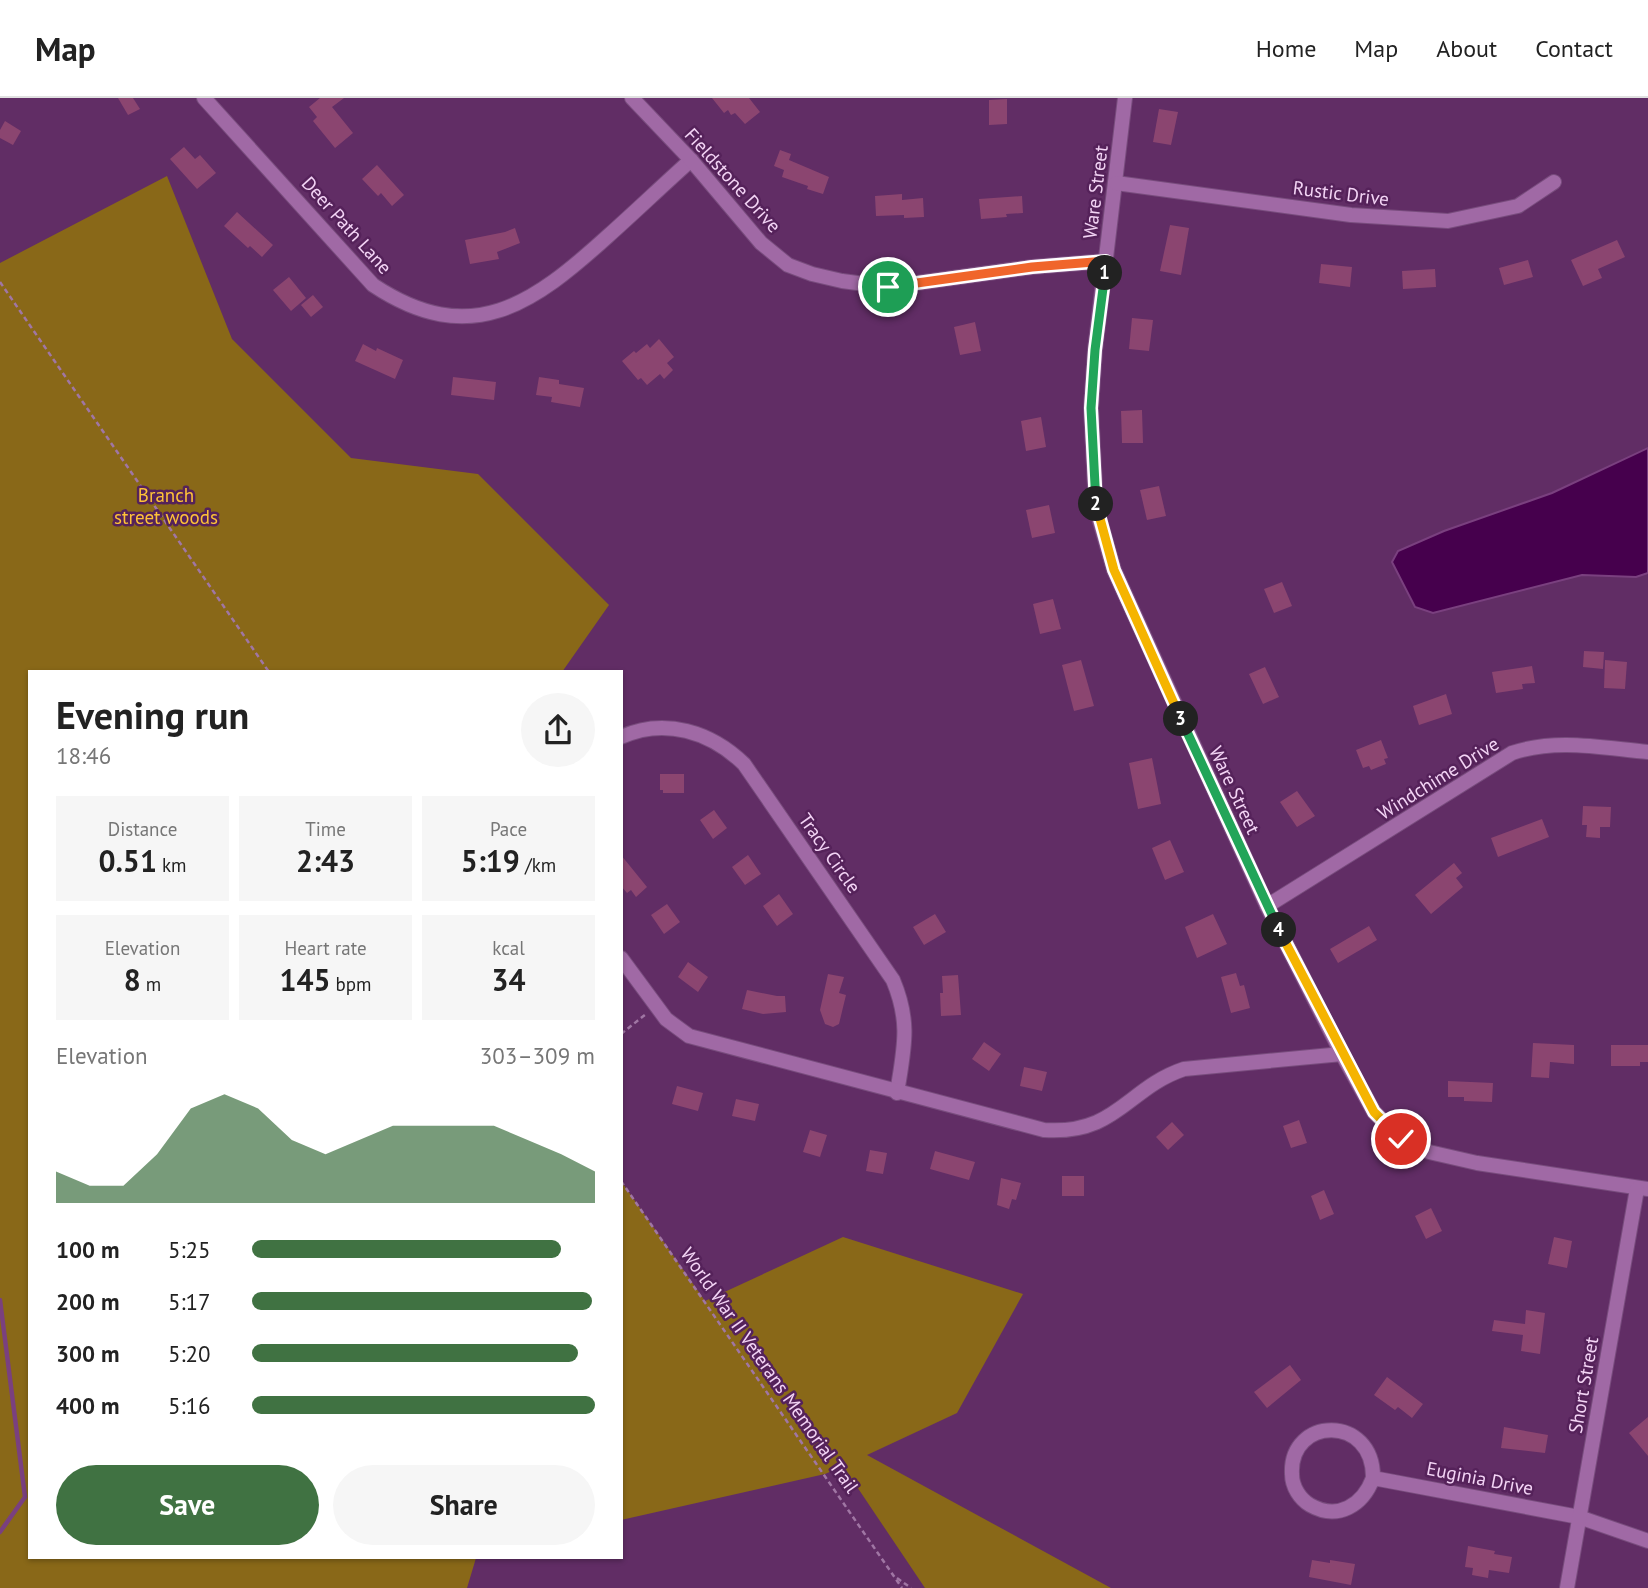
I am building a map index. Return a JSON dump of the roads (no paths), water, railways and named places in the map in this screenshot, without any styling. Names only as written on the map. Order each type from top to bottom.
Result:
[{"type":"street","name":"Deer Path Lane","points":[[204,98],[373,285],[395,300],[436,314],[496,313],[547,288],[591,252],[691,160]]},
{"type":"street","name":"Fieldstone Drive","points":[[632,98],[691,160],[761,243],[788,265],[821,276],[888,287],[1032,267],[1106,261]]},
{"type":"street","name":"Ware Street","points":[[1125,98],[1095,350],[1091,408],[1096,507],[1114,570],[1268,906],[1374,1112],[1401,1139],[1429,1152],[1469,1161],[1642,1189]]},
{"type":"street","name":"Rustic Drive","points":[[1116,183],[1351,215],[1448,220],[1518,206],[1554,182]]},
{"type":"street","name":"Tracy Circle","points":[[623,736],[654,728],[690,731],[722,745],[748,770],[893,980],[903,1002],[906,1026],[897,1093]]},
{"type":"street","name":"Windchime Drive","points":[[1268,906],[1512,753],[1557,745],[1648,751]]},
{"type":"street","points":[[623,961],[656,1007],[676,1028],[704,1041],[1028,1128],[1076,1130],[1105,1119],[1161,1079],[1184,1069],[1342,1054]]},
{"type":"street","name":"Short Street","points":[[1567,1588],[1642,1189]]},
{"type":"street","points":[[1339,1430],[1351,1434],[1370,1452],[1374,1465],[1373,1478],[1368,1491],[1359,1502],[1347,1510],[1326,1511],[1306,1503],[1297,1492],[1291,1465],[1295,1452],[1313,1434],[1339,1430]]},
{"type":"street","name":"Euginia Drive","points":[[1373,1478],[1580,1517],[1648,1541]]},
{"type":"waterway","points":[[0,1300],[25,1497],[0,1532]]},
{"type":"park label","name":"Branch street woods","points":[[166,506]]}]
